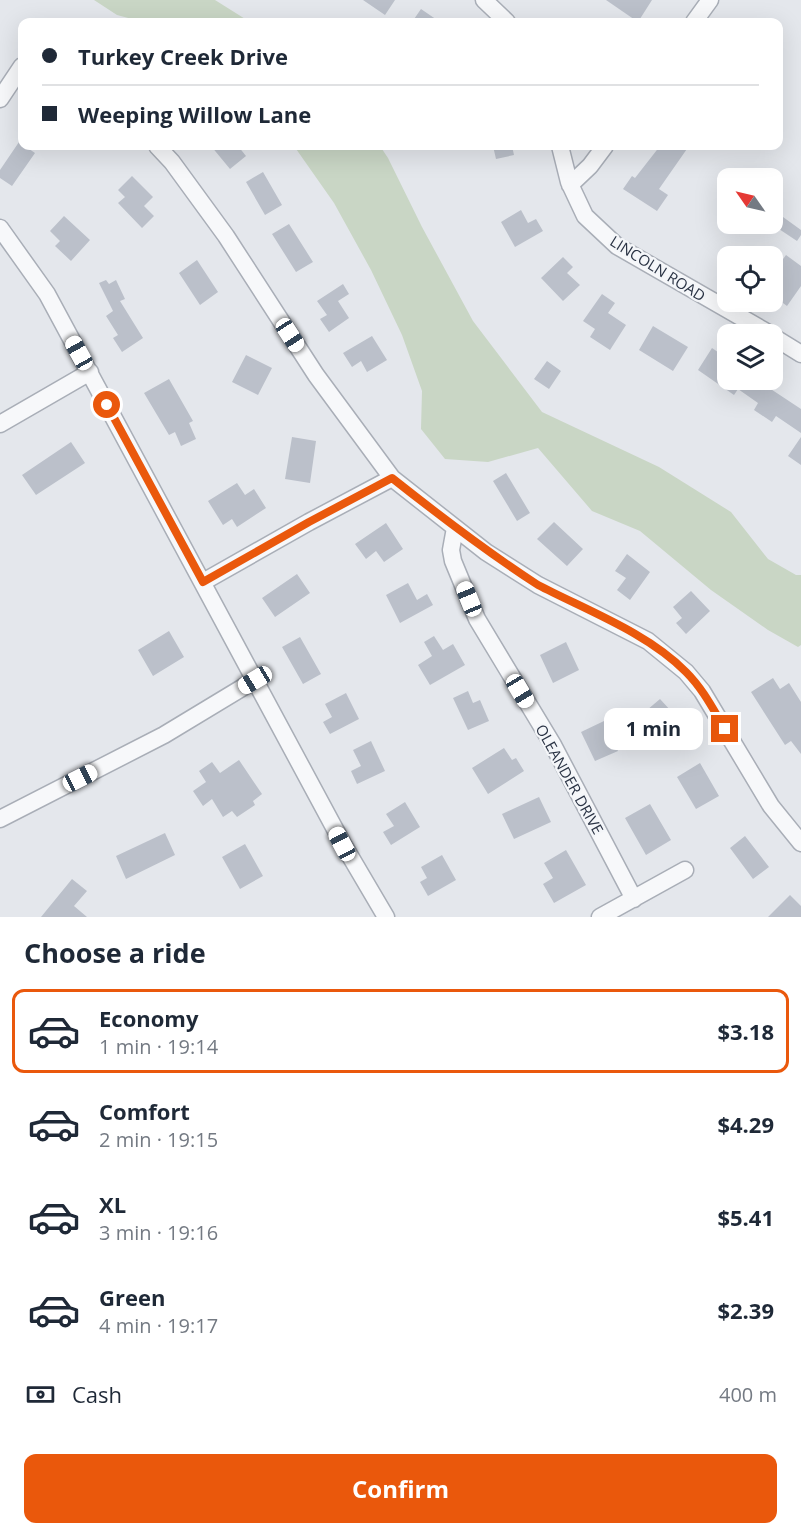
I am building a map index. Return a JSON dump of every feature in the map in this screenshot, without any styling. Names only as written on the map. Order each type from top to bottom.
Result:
[{"type":"street","points":[[484,0],[503,18]]},
{"type":"street","points":[[697,18],[710,0]]},
{"type":"street","points":[[0,99],[18,72]]},
{"type":"street","points":[[162,150],[226,236],[316,375],[392,478],[455,528],[538,585],[648,641],[686,672],[702,691],[771,806],[801,843]]},
{"type":"street","name":"LINCOLN ROAD","points":[[561,150],[570,185],[585,216],[617,246],[752,324]]},
{"type":"street","points":[[570,185],[590,166],[602,150]]},
{"type":"street","points":[[0,228],[47,294],[342,844],[386,917]]},
{"type":"street","name":"LINCOLN ROAD","points":[[783,343],[801,354]]},
{"type":"street","points":[[0,424],[90,372]]},
{"type":"street","points":[[203,582],[392,478]]},
{"type":"street","name":"OLEANDER DRIVE","points":[[455,528],[451,550],[453,561],[477,618],[553,745],[634,899]]},
{"type":"street","points":[[0,819],[164,735],[255,680]]},
{"type":"street","points":[[600,917],[685,870]]},
{"type":"green space","points":[[94,0],[215,0],[244,18],[128,18],[117,15]]},
{"type":"green space","points":[[297,150],[383,150],[473,321],[542,412],[659,467],[731,512],[768,559],[796,575],[801,575],[801,645],[798,647],[768,630],[711,590],[640,531],[592,511],[538,448],[488,462],[445,459],[421,429],[422,391],[402,335],[371,270],[334,203]]},
{"type":"building","points":[[363,0],[395,0],[385,15]]},
{"type":"building","points":[[606,0],[652,0],[641,18],[632,18]]},
{"type":"building","points":[[421,9],[434,18],[415,18]]},
{"type":"building","points":[[18,143],[18,150],[31,150],[35,153],[12,186],[0,178],[0,170]]},
{"type":"building","points":[[214,150],[241,150],[246,156],[230,169]]},
{"type":"building","points":[[494,150],[513,150],[514,155],[496,159]]},
{"type":"building","points":[[657,150],[686,150],[659,189],[668,195],[657,211],[623,189],[632,176],[635,178]]},
{"type":"building","points":[[263,172],[282,205],[265,215],[246,182]]},
{"type":"building","points":[[132,176],[153,197],[144,206],[154,216],[142,228],[118,203],[125,197],[118,190]]},
{"type":"building","points":[[521,210],[528,223],[536,219],[543,231],[515,247],[501,222]]},
{"type":"building","points":[[64,216],[90,240],[71,261],[55,246],[60,241],[50,231]]},
{"type":"building","points":[[783,217],[801,230],[797,241],[783,232]]},
{"type":"building","points":[[289,224],[313,262],[296,272],[272,234]]},
{"type":"building","points":[[786,255],[801,266],[801,286],[787,306],[783,303],[783,259]]},
{"type":"building","points":[[563,257],[573,267],[567,273],[580,285],[563,301],[541,278]]},
{"type":"building","points":[[197,260],[218,292],[200,305],[179,273]]},
{"type":"building","points":[[106,280],[109,284],[116,280],[125,299],[120,301],[143,338],[122,352],[113,338],[118,335],[106,316],[113,311],[99,283]]},
{"type":"building","points":[[343,284],[349,294],[338,301],[349,318],[329,332],[320,319],[327,315],[317,301]]},
{"type":"building","points":[[602,294],[615,303],[608,313],[626,325],[610,350],[590,337],[595,329],[583,321]]},
{"type":"building","points":[[653,326],[688,347],[673,371],[639,350]]},
{"type":"building","points":[[372,336],[387,360],[367,372],[361,361],[352,367],[343,353]]},
{"type":"building","points":[[712,348],[717,351],[717,383],[698,370]]},
{"type":"building","points":[[246,355],[272,368],[258,395],[232,382]]},
{"type":"building","points":[[547,361],[561,371],[549,389],[534,379]]},
{"type":"building","points":[[169,379],[193,421],[189,423],[196,439],[181,446],[175,432],[169,435],[144,393]]},
{"type":"building","points":[[727,390],[737,390],[734,395]]},
{"type":"building","points":[[739,390],[772,390],[801,409],[801,433],[776,416],[772,422],[754,410],[758,403]]},
{"type":"building","points":[[292,437],[316,441],[310,483],[285,479]]},
{"type":"building","points":[[801,437],[801,465],[788,456]]},
{"type":"building","points":[[71,442],[85,463],[36,495],[22,475]]},
{"type":"building","points":[[506,473],[530,513],[517,521],[493,481]]},
{"type":"building","points":[[237,483],[245,495],[254,489],[266,508],[237,527],[232,519],[223,525],[208,501]]},
{"type":"building","points":[[554,522],[583,549],[567,566],[537,539]]},
{"type":"building","points":[[386,523],[403,549],[384,562],[376,551],[366,559],[355,544]]},
{"type":"building","points":[[627,554],[650,572],[630,600],[617,590],[626,578],[615,571]]},
{"type":"building","points":[[297,574],[310,593],[275,617],[262,598]]},
{"type":"building","points":[[408,583],[417,600],[427,594],[433,605],[400,623],[386,595]]},
{"type":"building","points":[[691,591],[710,611],[686,634],[676,623],[682,618],[673,607]]},
{"type":"building","points":[[169,631],[184,657],[153,676],[138,650]]},
{"type":"building","points":[[434,636],[443,650],[453,644],[465,665],[430,685],[418,665],[432,656],[424,642]]},
{"type":"building","points":[[300,637],[321,674],[303,684],[282,647]]},
{"type":"building","points":[[566,642],[579,670],[553,683],[540,655]]},
{"type":"building","points":[[773,678],[780,689],[789,683],[801,702],[801,754],[791,741],[785,745],[751,692]]},
{"type":"building","points":[[468,691],[473,703],[480,700],[489,721],[468,730],[453,698]]},
{"type":"building","points":[[346,693],[359,719],[330,734],[323,722],[332,717],[325,704]]},
{"type":"building","points":[[660,699],[683,724],[670,735],[647,710]]},
{"type":"building","points":[[604,721],[618,751],[595,761],[581,732]]},
{"type":"building","points":[[371,741],[385,771],[357,784],[351,771],[361,766],[353,750]]},
{"type":"building","points":[[504,748],[512,760],[516,758],[524,771],[488,794],[472,768]]},
{"type":"building","points":[[239,760],[262,794],[253,801],[255,805],[237,817],[232,811],[223,817],[212,799],[203,806],[193,791],[206,782],[199,771],[212,762],[220,773]]},
{"type":"building","points":[[700,763],[719,796],[696,809],[677,777]]},
{"type":"building","points":[[539,797],[551,822],[514,839],[502,814]]},
{"type":"building","points":[[405,802],[420,827],[391,845],[383,832],[394,826],[386,814]]},
{"type":"building","points":[[650,804],[671,840],[646,855],[625,818]]},
{"type":"building","points":[[165,833],[175,855],[126,879],[116,856]]},
{"type":"building","points":[[745,836],[769,867],[753,879],[730,848]]},
{"type":"building","points":[[245,844],[263,876],[240,889],[222,857]]},
{"type":"building","points":[[566,850],[586,885],[554,903],[543,884],[553,878],[544,863]]},
{"type":"building","points":[[442,855],[456,880],[428,896],[420,882],[427,878],[421,867]]},
{"type":"building","points":[[72,879],[87,891],[74,906],[87,917],[41,917]]},
{"type":"building","points":[[790,895],[801,906],[801,917],[768,917]]},
{"type":"route","points":[[107,405],[203,582],[392,478],[486,552],[520,574],[648,641],[668,656],[702,691],[725,729]]}]
